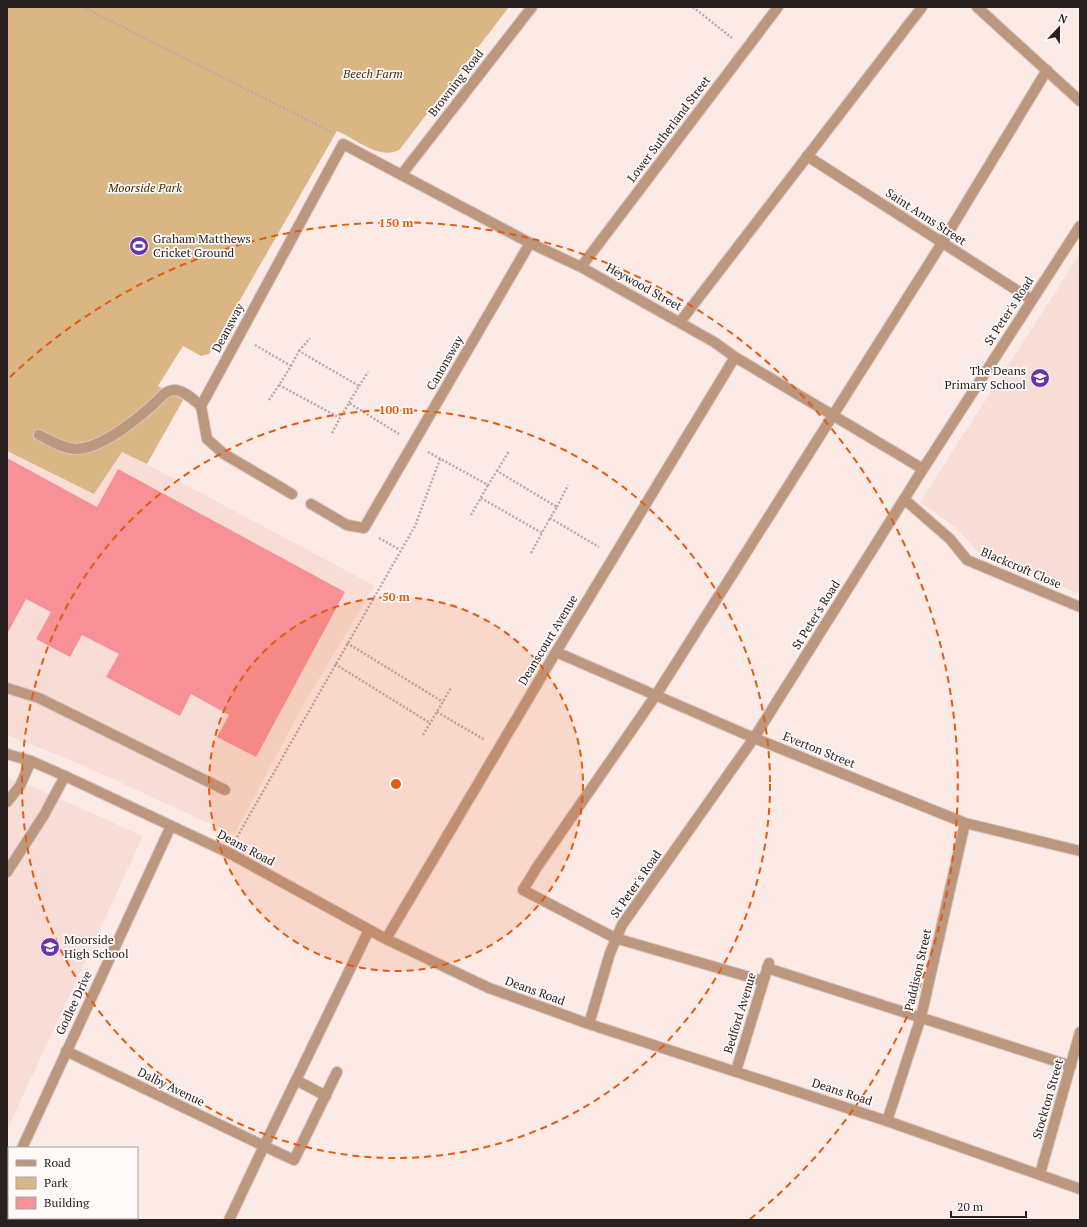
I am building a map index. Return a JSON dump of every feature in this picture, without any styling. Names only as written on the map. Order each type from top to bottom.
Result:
[{"type":"street","name":"Browning Road","points":[[402,174],[532,7]]},
{"type":"street","name":"Lower Sutherland Street","points":[[581,267],[778,7]]},
{"type":"street","points":[[680,322],[922,7]]},
{"type":"street","points":[[977,7],[1080,101]]},
{"type":"street","points":[[763,981],[615,938],[523,890],[537,867],[656,696],[834,416],[942,243],[1047,70]]},
{"type":"street","name":"Heywood Street","points":[[344,144],[530,243],[581,267],[680,322],[714,342],[735,357],[923,469]]},
{"type":"street","name":"Deansway","points":[[201,406],[344,144]]},
{"type":"street","name":"Saint Anns Street","points":[[807,156],[1032,300]]},
{"type":"street","name":"St Peter's Road","points":[[589,1024],[615,938],[622,925],[754,738],[923,469],[1080,226]]},
{"type":"street","name":"Canonsway","points":[[364,528],[530,243]]},
{"type":"street","name":"Deanscourt Avenue","points":[[386,939],[556,652],[735,357]]},
{"type":"street","points":[[39,434],[59,445],[76,449],[95,444],[119,431],[167,392],[176,390],[186,394],[201,406],[207,439],[224,454],[292,494]]},
{"type":"street","name":"Blackcroft Close","points":[[904,499],[950,539],[966,560],[1080,607]]},
{"type":"street","points":[[310,504],[347,525],[364,528]]},
{"type":"street","name":"Everton Street","points":[[556,652],[754,738],[965,823],[1080,851]]},
{"type":"street","points":[[7,688],[39,698],[225,790]]},
{"type":"street","name":"Deans Road","points":[[7,754],[31,761],[65,776],[229,853],[386,939],[489,988],[589,1024],[887,1121],[1080,1189]]},
{"type":"street","points":[[7,802],[20,786],[31,761]]},
{"type":"street","points":[[7,872],[44,815],[65,776]]},
{"type":"street","name":"Paddison Street","points":[[887,1121],[921,1017],[965,823]]},
{"type":"street","name":"Godlee Drive","points":[[22,1147],[171,826]]},
{"type":"street","points":[[229,1220],[369,930]]},
{"type":"street","name":"Bedford Avenue","points":[[736,1071],[768,966],[921,1017]]},
{"type":"street","points":[[921,1017],[1071,1066]]},
{"type":"street","name":"Stockton Street","points":[[1040,1174],[1080,1032]]},
{"type":"street","name":"Dalby Avenue","points":[[66,1051],[294,1160],[326,1096]]},
{"type":"street","points":[[296,1080],[326,1096],[337,1072]]},
{"type":"path","points":[[83,7],[332,132],[344,144]]},
{"type":"path","points":[[693,7],[746,49]]},
{"type":"path","points":[[239,336],[291,366]]},
{"type":"path","points":[[269,400],[299,351],[310,338]]},
{"type":"path","points":[[299,351],[359,386]]},
{"type":"path","points":[[332,433],[368,372]]},
{"type":"path","points":[[279,385],[340,418]]},
{"type":"path","points":[[349,403],[440,459],[488,485]]},
{"type":"path","points":[[471,515],[509,451]]},
{"type":"path","points":[[229,853],[335,664],[415,526],[440,459]]},
{"type":"path","points":[[496,471],[557,507]]},
{"type":"path","points":[[531,553],[568,485]]},
{"type":"path","points":[[481,498],[542,534]]},
{"type":"path","points":[[550,518],[614,556]]},
{"type":"path","points":[[364,528],[400,550]]},
{"type":"path","points":[[347,643],[443,702]]},
{"type":"path","points":[[335,664],[430,723]]},
{"type":"path","points":[[423,735],[451,688]]},
{"type":"path","points":[[437,712],[499,749]]},
{"type":"shaded area","name":"The Deans Primary School","points":[[1080,254],[1080,594],[981,555],[956,528],[920,502]]},
{"type":"shaded area","points":[[7,451],[94,494],[122,451],[375,586],[306,700],[234,835],[87,767],[7,735]]},
{"type":"shaded area","name":"Moorside High School","points":[[7,778],[33,787],[143,836],[7,1130]]},
{"type":"green space","name":"Moorside Park","points":[[7,7],[509,7],[400,149],[385,153],[376,151],[337,131],[209,354],[201,356],[183,346],[158,386],[183,400],[147,464],[122,452],[94,494],[7,451]]},
{"type":"building","points":[[7,458],[97,507],[118,469],[345,592],[256,757],[217,737],[229,715],[191,694],[180,716],[106,677],[119,654],[82,635],[70,657],[36,639],[51,612],[26,599],[7,634]]},
{"type":"place","name":"Graham Matthews Cricket Ground","points":[[139,246]]},
{"type":"place","name":"The Deans Primary School","points":[[1040,378]]},
{"type":"place","name":"Moorside High School","points":[[50,947]]},
{"type":"park label","name":"Beech Farm","points":[[373,74]]}]
